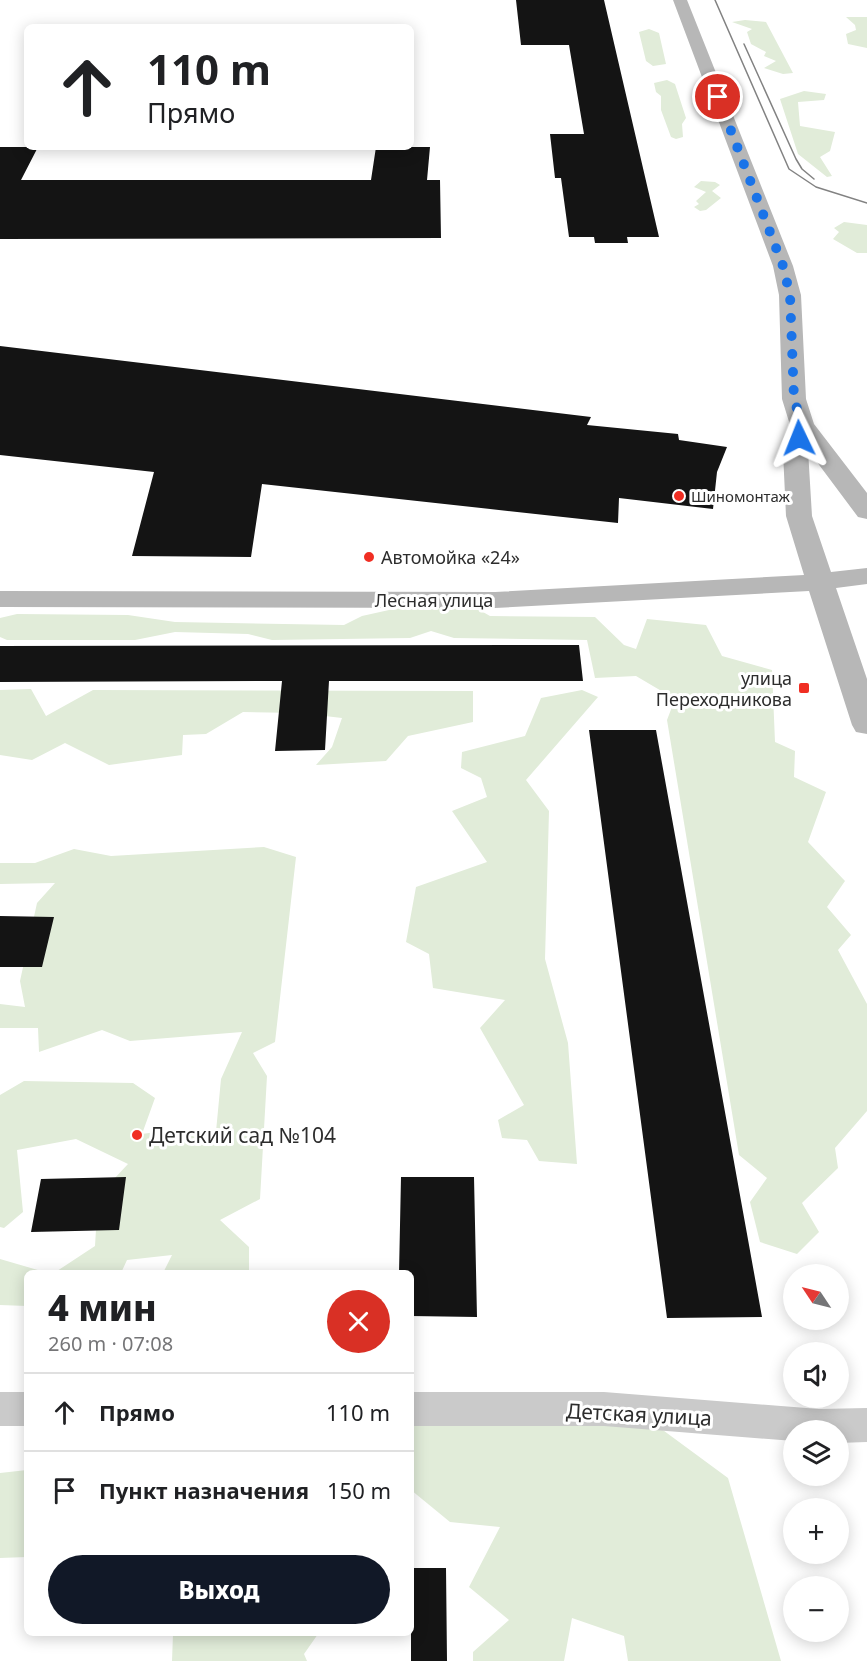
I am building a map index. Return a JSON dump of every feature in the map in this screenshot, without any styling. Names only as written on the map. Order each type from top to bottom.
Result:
[{"type":"main road","points":[[683,6],[783,266],[791,305],[794,399],[802,425],[867,511]]},
{"type":"main road","points":[[802,425],[795,452],[799,516],[867,725]]},
{"type":"main road","name":"Лесная улица","points":[[0,600],[495,600],[821,582],[867,576]]},
{"type":"street","points":[[0,1409],[24,1409]]},
{"type":"street","name":"Детская улица","points":[[414,1409],[604,1409],[819,1426],[867,1425]]},
{"type":"green space","points":[[846,17],[867,17],[867,48],[848,44],[846,34],[856,30],[855,25]]},
{"type":"green space","points":[[745,20],[766,22],[793,73],[783,74],[764,68],[776,61],[764,56],[766,52],[751,44],[747,32],[752,29],[732,22]]},
{"type":"green space","points":[[649,29],[659,33],[666,64],[653,66],[646,61],[639,32]]},
{"type":"green space","points":[[667,80],[675,84],[686,118],[682,124],[683,137],[676,139],[671,137],[661,110],[661,96],[656,92],[654,83]]},
{"type":"green space","points":[[804,91],[826,94],[824,100],[798,102],[800,126],[835,132],[830,151],[820,157],[832,176],[827,177],[798,154],[780,99]]},
{"type":"green space","points":[[701,181],[715,182],[720,185],[712,191],[721,198],[706,210],[700,211],[694,207],[699,204],[696,201],[706,192],[694,187]]},
{"type":"green space","points":[[844,222],[867,225],[867,253],[857,253],[833,239],[839,232],[834,228]]},
{"type":"green space","points":[[425,602],[469,604],[490,616],[595,617],[624,645],[636,649],[647,619],[706,625],[722,656],[772,670],[775,742],[795,751],[794,777],[826,792],[808,842],[845,881],[827,907],[851,935],[838,950],[867,1004],[867,1111],[835,1148],[838,1168],[802,1203],[819,1232],[797,1254],[760,1242],[750,1202],[767,1178],[739,1155],[667,720],[675,699],[636,676],[595,678],[587,640],[454,638],[431,631],[410,638],[272,640],[248,634],[175,632],[135,640],[7,640],[0,637],[0,618],[17,614],[128,615],[175,622],[344,625],[362,616]]},
{"type":"green space","points":[[31,689],[46,716],[93,690],[473,691],[473,722],[408,736],[386,761],[316,765],[332,747],[342,718],[299,713],[243,712],[206,734],[183,735],[182,755],[109,765],[65,743],[32,760],[0,755],[0,690]]},
{"type":"green space","points":[[582,690],[598,697],[526,780],[549,811],[545,959],[568,1043],[577,1164],[539,1161],[527,1140],[502,1138],[498,1120],[524,1105],[480,1028],[505,1000],[433,988],[429,954],[406,942],[416,887],[487,862],[452,811],[487,797],[481,778],[461,768],[462,752],[525,736],[541,698]]},
{"type":"green space","name":"Детский сад №104","points":[[264,847],[296,857],[275,1042],[253,1053],[267,1076],[260,1199],[220,1220],[249,1247],[249,1270],[164,1270],[172,1255],[127,1260],[122,1270],[59,1270],[95,1246],[98,1196],[128,1164],[76,1139],[17,1150],[23,1212],[4,1228],[0,1227],[0,1095],[24,1081],[133,1083],[155,1098],[142,1134],[170,1130],[215,1142],[221,1079],[242,1032],[130,1041],[102,1030],[39,1052],[38,1028],[0,1028],[0,1004],[25,1007],[20,981],[37,903],[55,883],[0,884],[0,863],[35,863],[74,849],[111,856]]},
{"type":"green space","points":[[0,1259],[38,1270],[24,1270],[24,1306],[0,1305]]},
{"type":"green space","points":[[416,1420],[656,1425],[728,1478],[781,1661],[628,1661],[624,1636],[572,1618],[564,1661],[473,1661],[473,1652],[509,1620],[469,1587],[500,1527],[450,1522],[414,1492],[414,1423]]},
{"type":"green space","points":[[24,1470],[24,1557],[0,1558],[0,1473]]},
{"type":"green space","points":[[173,1636],[317,1636],[304,1654],[307,1661],[172,1661]]},
{"type":"building","points":[[516,0],[604,0],[659,237],[627,237],[628,243],[595,243],[594,237],[569,237],[561,178],[555,178],[550,134],[584,134],[569,45],[521,45]]},
{"type":"building","points":[[0,147],[24,147],[24,150],[36,150],[21,180],[371,180],[376,150],[414,150],[414,147],[430,147],[427,180],[440,180],[441,238],[0,239]]},
{"type":"building","points":[[0,346],[591,417],[587,425],[678,434],[679,440],[727,447],[717,472],[713,509],[619,498],[618,523],[262,484],[251,557],[132,556],[154,472],[0,455]]},
{"type":"building","points":[[579,645],[583,681],[329,681],[325,750],[275,751],[282,681],[0,682],[0,646]]},
{"type":"building","points":[[589,730],[656,730],[762,1317],[667,1318]]},
{"type":"building","points":[[0,916],[54,917],[42,967],[0,967]]},
{"type":"building","points":[[126,1177],[119,1230],[31,1232],[41,1179]]},
{"type":"building","points":[[401,1177],[474,1177],[477,1317],[414,1316],[414,1270],[399,1270]]},
{"type":"building","points":[[414,1568],[446,1568],[447,1661],[411,1661],[411,1636],[414,1636]]},
{"type":"tram line","points":[[715,0],[789,169],[816,187],[867,203]]},
{"type":"tram line","points":[[744,44],[796,159],[802,169],[814,179]]},
{"type":"place","name":"Шиномонтаж","points":[[679,496]]},
{"type":"place","name":"Автомойка «24»","points":[[369,557]]},
{"type":"place","name":"улица Переходникова","points":[[804,688]]},
{"type":"place","name":"Детский сад №104","points":[[137,1135]]},
{"type":"route","points":[[718,97],[783,266],[790,295],[793,326],[794,399],[802,425],[799,438]]}]
